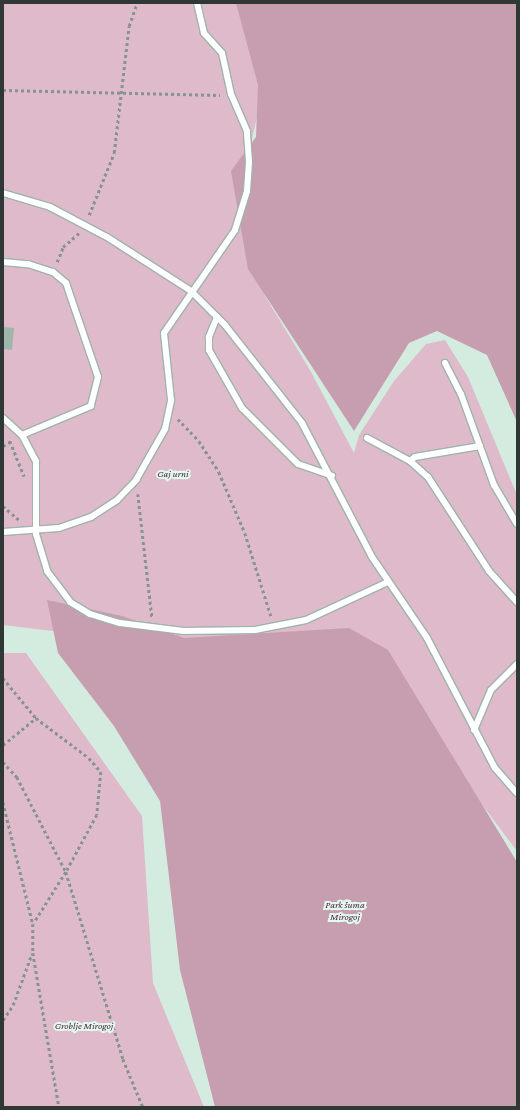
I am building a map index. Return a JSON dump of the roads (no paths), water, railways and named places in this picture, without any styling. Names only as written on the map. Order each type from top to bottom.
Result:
[{"type":"lane","points":[[3,532],[59,528],[91,517],[117,500],[136,480],[165,429],[171,400],[164,333],[191,291],[235,230],[247,191],[247,131],[231,94],[222,53],[204,33],[197,3]]},
{"type":"lane","points":[[3,193],[33,200],[85,224],[191,291],[217,317],[302,423],[332,476],[372,557],[427,638],[495,768],[517,793]]},
{"type":"lane","points":[[3,262],[28,264],[53,272],[66,283],[98,377],[97,394],[91,406],[22,435]]},
{"type":"lane","points":[[217,317],[209,337],[209,350],[242,408],[298,464],[332,476]]},
{"type":"lane","points":[[445,363],[502,502],[517,524]]},
{"type":"lane","points":[[3,418],[22,435],[36,461],[36,529],[46,571],[70,602],[90,614],[153,627],[183,631],[255,630],[306,620],[388,582]]},
{"type":"lane","points":[[367,438],[410,461],[428,477],[489,570],[517,602]]},
{"type":"lane","points":[[410,461],[415,457],[480,446]]},
{"type":"lane","points":[[474,730],[491,690],[517,664]]},
{"type":"park label","name":"Gaj urni","points":[[173,474]]},
{"type":"park label","name":"Park šuma Mirogoj","points":[[345,910]]},
{"type":"park label","name":"Groblje Mirogoj","points":[[84,1026]]}]
